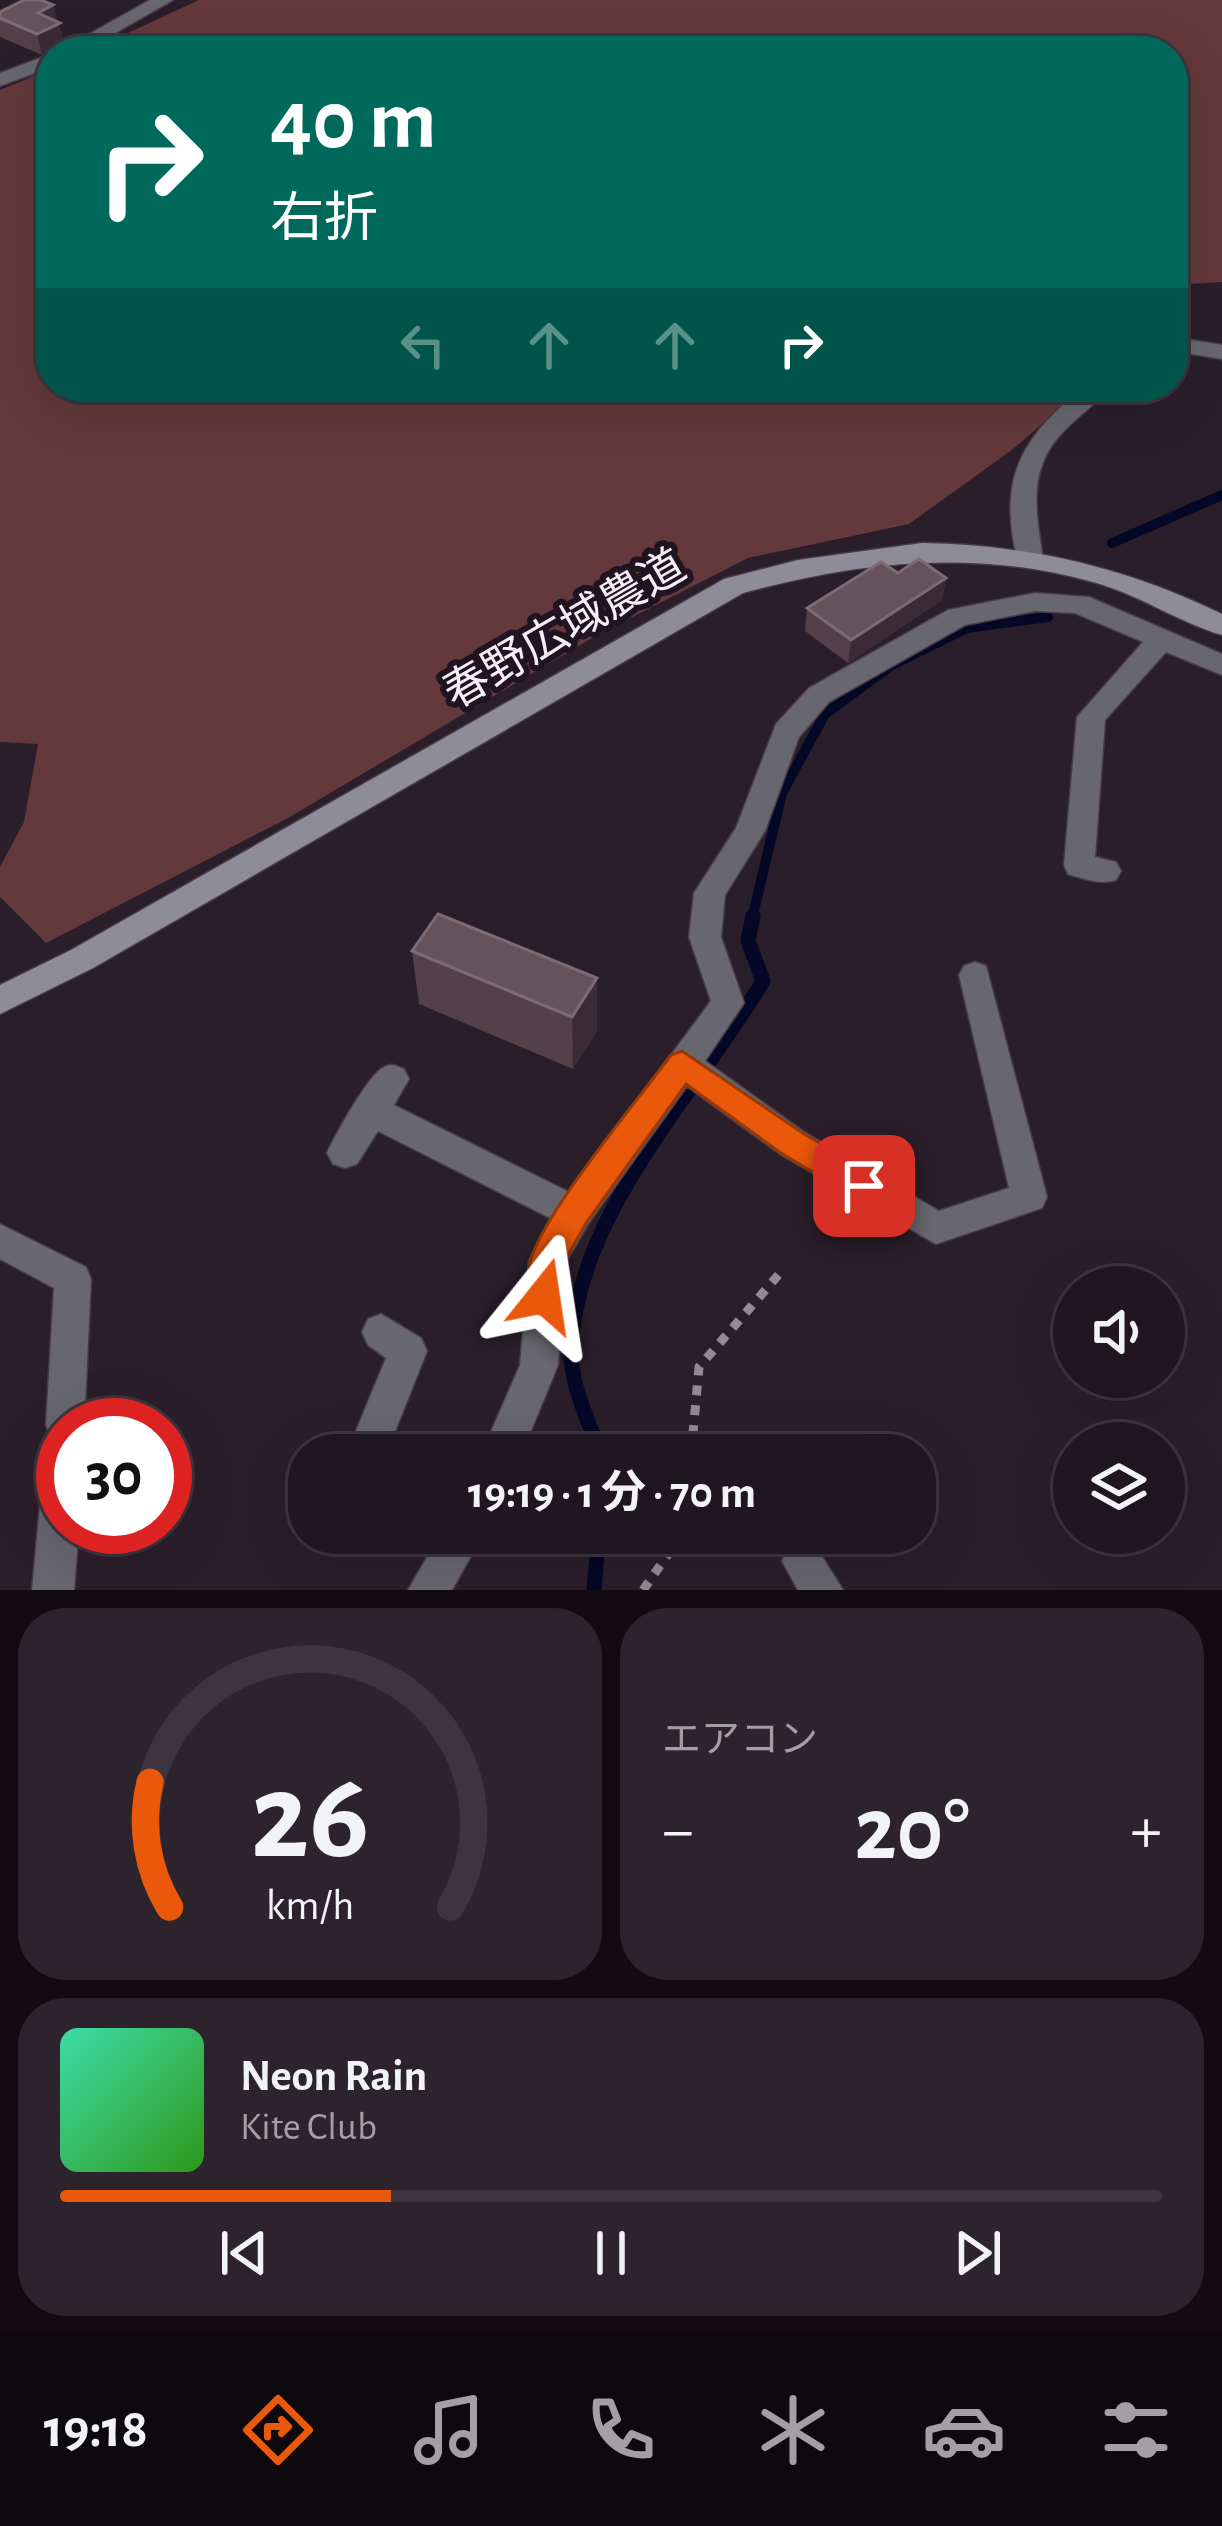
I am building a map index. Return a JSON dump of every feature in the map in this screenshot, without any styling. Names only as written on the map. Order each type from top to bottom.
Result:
[{"type":"street","points":[[97,36],[164,0]]},
{"type":"street","points":[[0,80],[36,66]]},
{"type":"street","points":[[1188,346],[1222,352]]},
{"type":"street","points":[[1030,559],[1019,500],[1025,458],[1083,402]]},
{"type":"street","name":"春野広域農道","points":[[0,1000],[82,959],[734,586],[802,565],[882,552],[961,550],[1030,559],[1100,575],[1184,605],[1222,625]]},
{"type":"street","points":[[509,1434],[539,1365],[547,1262],[575,1213],[728,1003],[705,937],[710,893],[750,831],[786,732],[819,695],[958,617],[1035,602],[1078,604],[1222,665]]},
{"type":"street","points":[[1105,871],[1079,865],[1091,717],[1163,638]]},
{"type":"street","points":[[682,1064],[792,1144],[936,1228],[1029,1197],[976,975]]},
{"type":"street","points":[[346,1153],[392,1079]]},
{"type":"street","points":[[370,1110],[575,1213]]},
{"type":"street","points":[[0,1241],[73,1279],[66,1398]]},
{"type":"street","points":[[375,1434],[409,1351],[381,1332]]},
{"type":"street","points":[[53,1590],[56,1554]]},
{"type":"street","points":[[429,1590],[451,1554]]},
{"type":"path","points":[[693,1434],[699,1367],[781,1273]]},
{"type":"path","points":[[643,1590],[668,1554]]},
{"type":"shaded area","points":[[199,0],[1222,0],[1222,282],[1188,284],[1188,36],[121,36]]},
{"type":"shaded area","points":[[36,75],[36,402],[1068,402],[1013,449],[909,524],[748,558],[597,635],[288,818],[46,943],[0,897],[0,867],[24,822],[38,744],[0,742],[0,90]]},
{"type":"building","points":[[24,0],[53,5],[38,13],[60,23],[37,34],[0,18],[0,12]]},
{"type":"building","points":[[919,559],[946,578],[851,640],[807,608],[881,562],[898,573]]},
{"type":"building","points":[[438,914],[597,978],[572,1017],[412,951]]},
{"type":"waterway","points":[[1112,543],[1222,495]]},
{"type":"waterway","points":[[752,919],[782,793],[825,714],[892,665],[967,628],[1048,617]]},
{"type":"waterway","points":[[593,1434],[571,1361],[579,1297],[617,1201],[763,981],[748,941],[753,916]]},
{"type":"waterway","points":[[594,1590],[597,1554]]},
{"type":"route","points":[[544,1296],[547,1262],[575,1213],[682,1064],[792,1144],[864,1186]]}]
